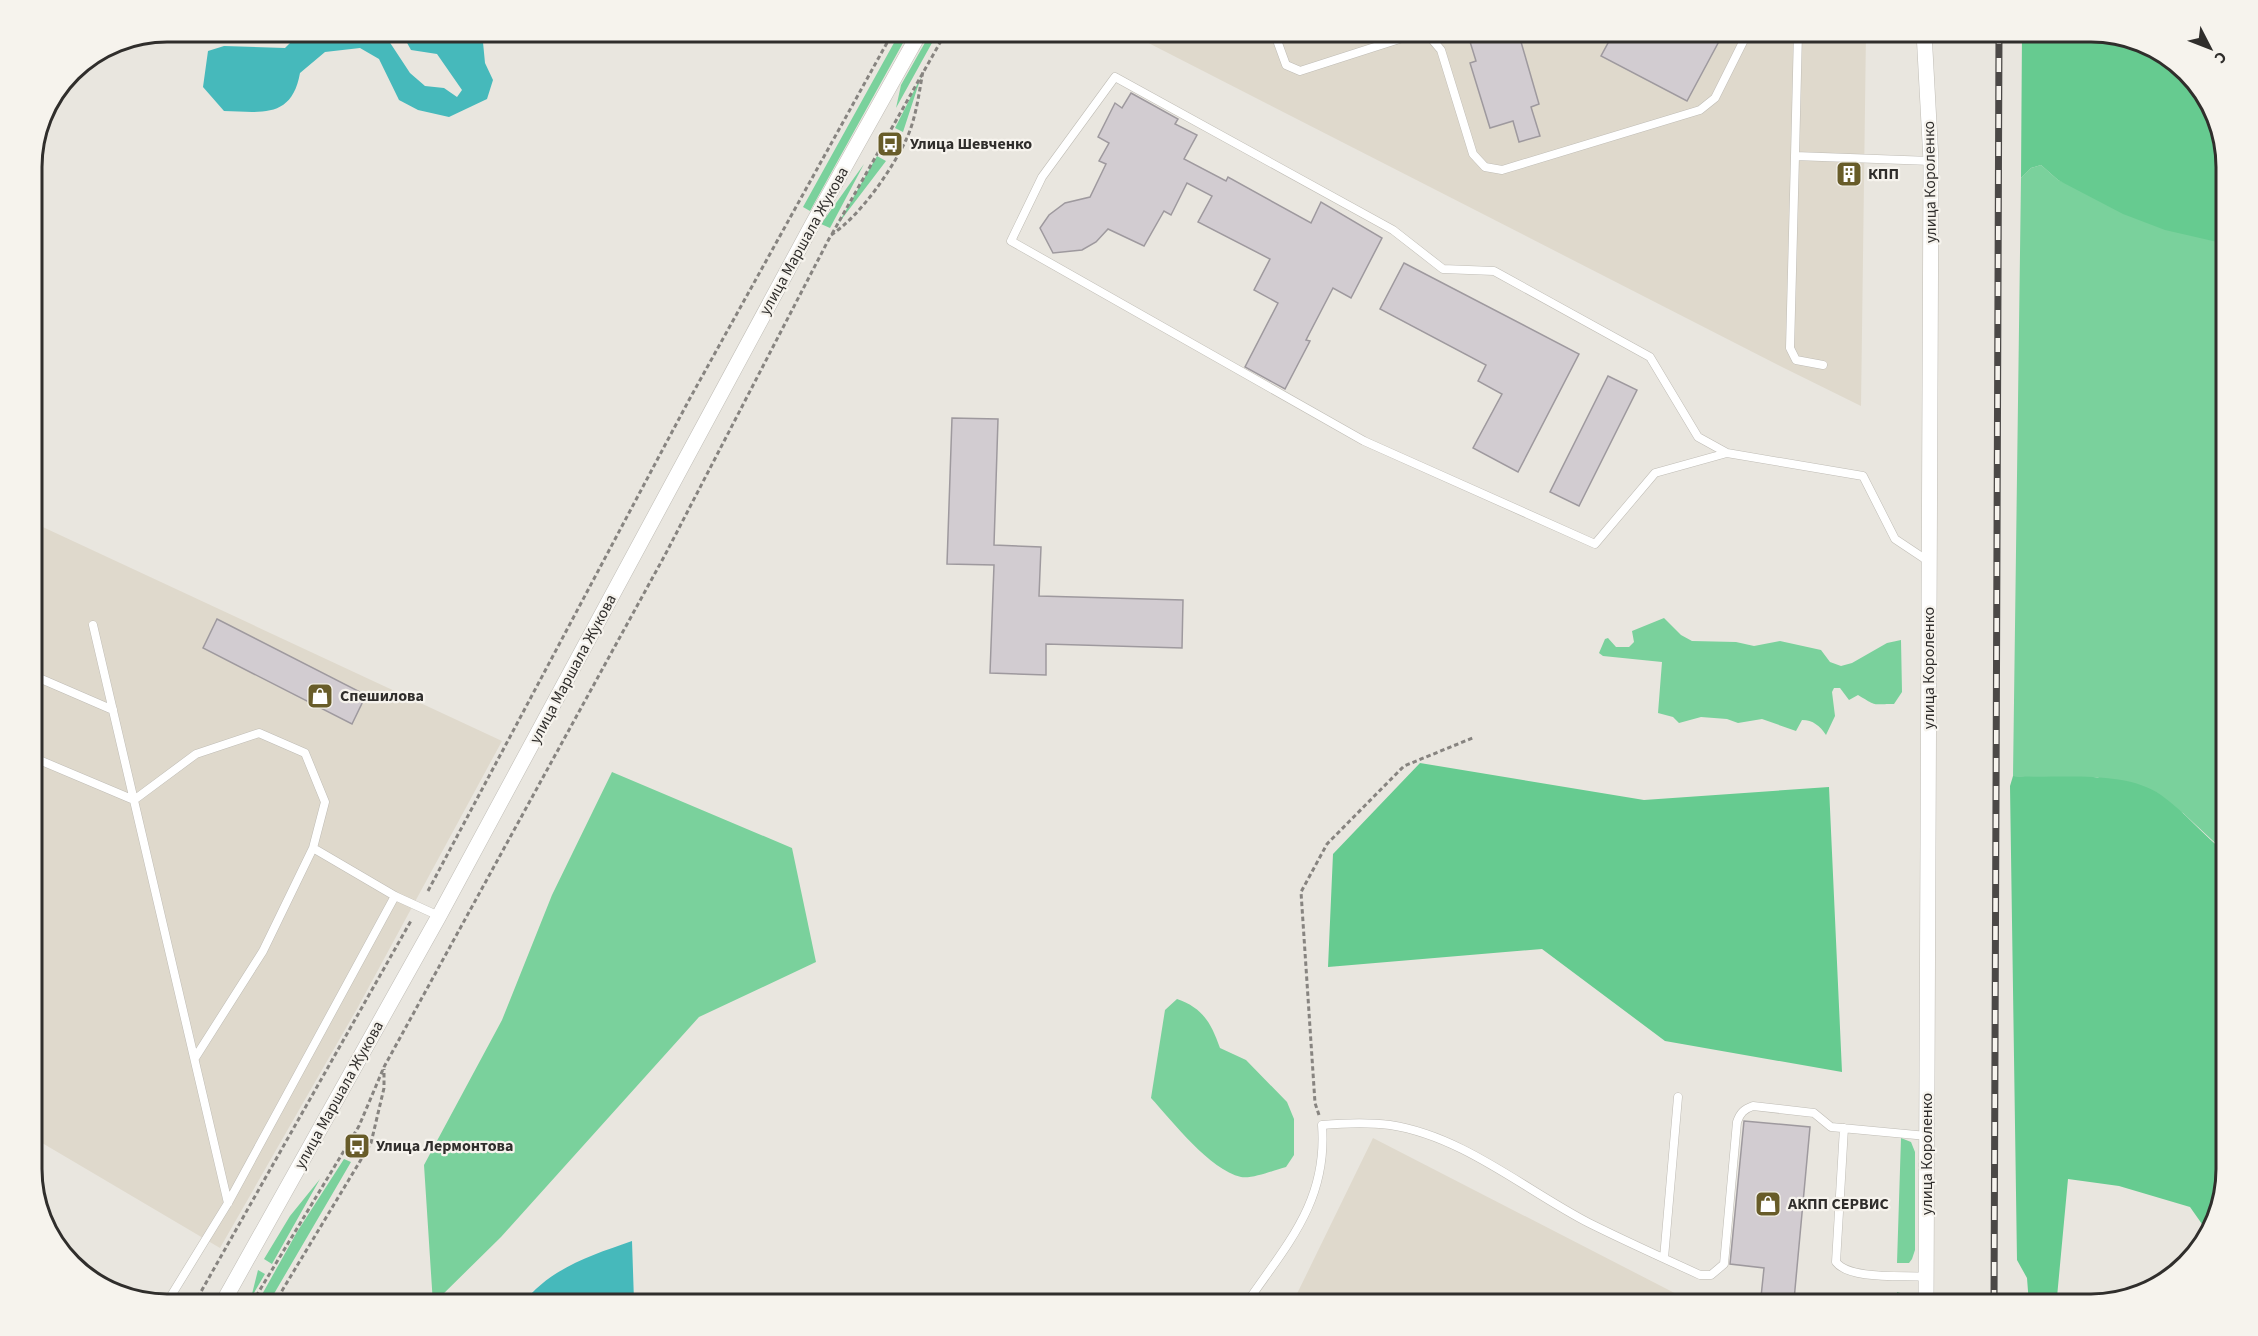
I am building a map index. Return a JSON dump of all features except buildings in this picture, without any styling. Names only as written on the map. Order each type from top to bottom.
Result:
[{"type":"street","name":"улица Маршала Жукова","points":[[228,1294],[439,916],[812,225],[914,42]]},
{"type":"street","name":"улица Короленко","points":[[1925,42],[1931,161],[1926,1294]]},
{"type":"lane","points":[[1278,42],[1286,64],[1300,71],[1390,42]]},
{"type":"lane","points":[[1434,42],[1441,50],[1473,154],[1485,167],[1502,170],[1700,110],[1715,98],[1743,42]]},
{"type":"lane","points":[[1797,42],[1790,348],[1796,360],[1823,365]]},
{"type":"lane","points":[[1727,453],[1656,472],[1594,544],[1364,441],[1011,241],[1042,177],[1115,76],[1393,230],[1443,269],[1494,271],[1650,357],[1698,437],[1727,453],[1863,476],[1894,539],[1929,561]]},
{"type":"lane","points":[[1796,156],[1931,161]]},
{"type":"lane","points":[[93,626],[228,1203]]},
{"type":"lane","points":[[42,679],[113,710]]},
{"type":"lane","points":[[134,800],[196,754],[259,733],[305,753],[325,802],[313,848],[263,951],[195,1058]]},
{"type":"lane","points":[[42,761],[134,800]]},
{"type":"lane","points":[[313,848],[395,896],[439,916]]},
{"type":"lane","points":[[172,1294],[228,1203],[395,896]]},
{"type":"lane","points":[[1664,1258],[1678,1097]]},
{"type":"lane","points":[[1252,1294],[1293,1234],[1313,1199],[1323,1161],[1322,1125],[1356,1122],[1392,1125],[1440,1140],[1463,1150],[1588,1222],[1700,1275],[1711,1275],[1724,1264],[1737,1122],[1740,1114],[1746,1108],[1753,1106],[1805,1111],[1814,1113],[1832,1127],[1927,1136]]},
{"type":"lane","points":[[1844,1128],[1836,1262],[1850,1272],[1926,1277]]},
{"type":"path","points":[[428,891],[694,390],[887,42]]},
{"type":"path","points":[[258,1294],[359,1126],[384,1067],[665,555],[831,235],[940,42]]},
{"type":"path","points":[[831,235],[843,227],[885,175],[907,138],[924,71]]},
{"type":"path","points":[[826,233],[831,235]]},
{"type":"path","points":[[1322,1125],[1316,1103],[1301,892],[1327,844],[1404,766],[1475,737]]},
{"type":"path","points":[[200,1294],[412,919]]},
{"type":"path","points":[[281,1294],[371,1143],[384,1088],[384,1067]]},
{"type":"path","points":[[227,1247],[233,1250]]},
{"type":"shaded area","points":[[1147,42],[1866,42],[1861,406]]},
{"type":"shaded area","points":[[42,527],[502,741],[358,1007],[220,1248],[42,1143]]},
{"type":"shaded area","points":[[1373,1138],[1677,1294],[1297,1294]]},
{"type":"green space","points":[[894,42],[903,42],[810,211],[803,207]]},
{"type":"green space","points":[[925,42],[932,42],[896,108],[901,85]]},
{"type":"green space","points":[[2022,42],[2107,43],[2139,52],[2167,68],[2179,79],[2190,91],[2203,112],[2214,143],[2216,159],[2216,242],[2165,230],[2123,214],[2058,180],[2041,165],[2031,168],[2021,178]]},
{"type":"green space","points":[[921,77],[903,132],[895,128]]},
{"type":"green space","points":[[877,156],[886,161],[838,224]]},
{"type":"green space","points":[[864,164],[830,228],[821,224]]},
{"type":"green space","points":[[2041,165],[2058,180],[2216,240],[2216,844],[2183,813],[2097,777],[2047,779],[2013,776],[2021,178],[2031,168]]},
{"type":"green space","points":[[1664,618],[1681,635],[1692,641],[1736,642],[1754,646],[1780,641],[1821,650],[1830,662],[1841,666],[1852,663],[1887,643],[1901,640],[1902,692],[1894,704],[1878,704],[1858,695],[1849,700],[1840,688],[1834,688],[1832,692],[1835,716],[1826,735],[1816,724],[1806,720],[1802,720],[1796,731],[1762,719],[1738,723],[1727,719],[1701,717],[1679,723],[1673,717],[1658,713],[1662,662],[1603,656],[1599,653],[1605,639],[1608,638],[1616,647],[1629,647],[1634,642],[1632,631]]},
{"type":"green space","points":[[1420,763],[1644,800],[1829,787],[1842,1072],[1665,1041],[1542,949],[1328,967],[1333,854]]},
{"type":"green space","points":[[612,772],[792,848],[816,962],[699,1017],[501,1237],[443,1294],[432,1294],[424,1165],[502,1020],[552,895]]},
{"type":"green space","points":[[2013,776],[2090,777],[2129,781],[2161,795],[2216,844],[2216,1169],[2212,1201],[2202,1224],[2190,1207],[2119,1186],[2068,1179],[2057,1294],[2028,1294],[2027,1278],[2017,1260],[2010,786]]},
{"type":"green space","points":[[1177,999],[1200,1012],[1213,1031],[1220,1048],[1246,1060],[1287,1102],[1294,1119],[1294,1155],[1286,1167],[1257,1176],[1241,1177],[1229,1173],[1192,1144],[1151,1098],[1165,1010]]},
{"type":"green space","points":[[1901,1138],[1911,1142],[1915,1152],[1915,1250],[1909,1263],[1897,1263]]},
{"type":"green space","points":[[344,1159],[351,1162],[274,1294],[262,1294],[297,1232]]},
{"type":"green space","points":[[320,1179],[272,1264],[264,1259],[290,1216]]},
{"type":"green space","points":[[258,1270],[265,1274],[252,1294]]},
{"type":"water","points":[[291,42],[390,42],[410,73],[425,86],[444,88],[457,97],[462,90],[437,54],[411,50],[407,42],[483,42],[485,63],[493,80],[487,99],[449,117],[418,110],[399,100],[379,59],[360,48],[325,52],[300,73],[296,88],[290,98],[282,106],[273,110],[224,111],[203,87],[208,51],[224,46],[285,48]]},
{"type":"water","points":[[632,1241],[634,1294],[531,1294],[558,1272],[586,1258]]},
{"type":"railway","points":[[1994,1294],[1999,42]]},
{"type":"place","name":"Улица Шевченко","points":[[890,144]]},
{"type":"place","name":"КПП","points":[[1849,174]]},
{"type":"place","name":"Спешилова","points":[[320,696]]},
{"type":"place","name":"Улица Лермонтова","points":[[357,1146]]},
{"type":"place","name":"АКПП СЕРВИС","points":[[1768,1204]]}]
